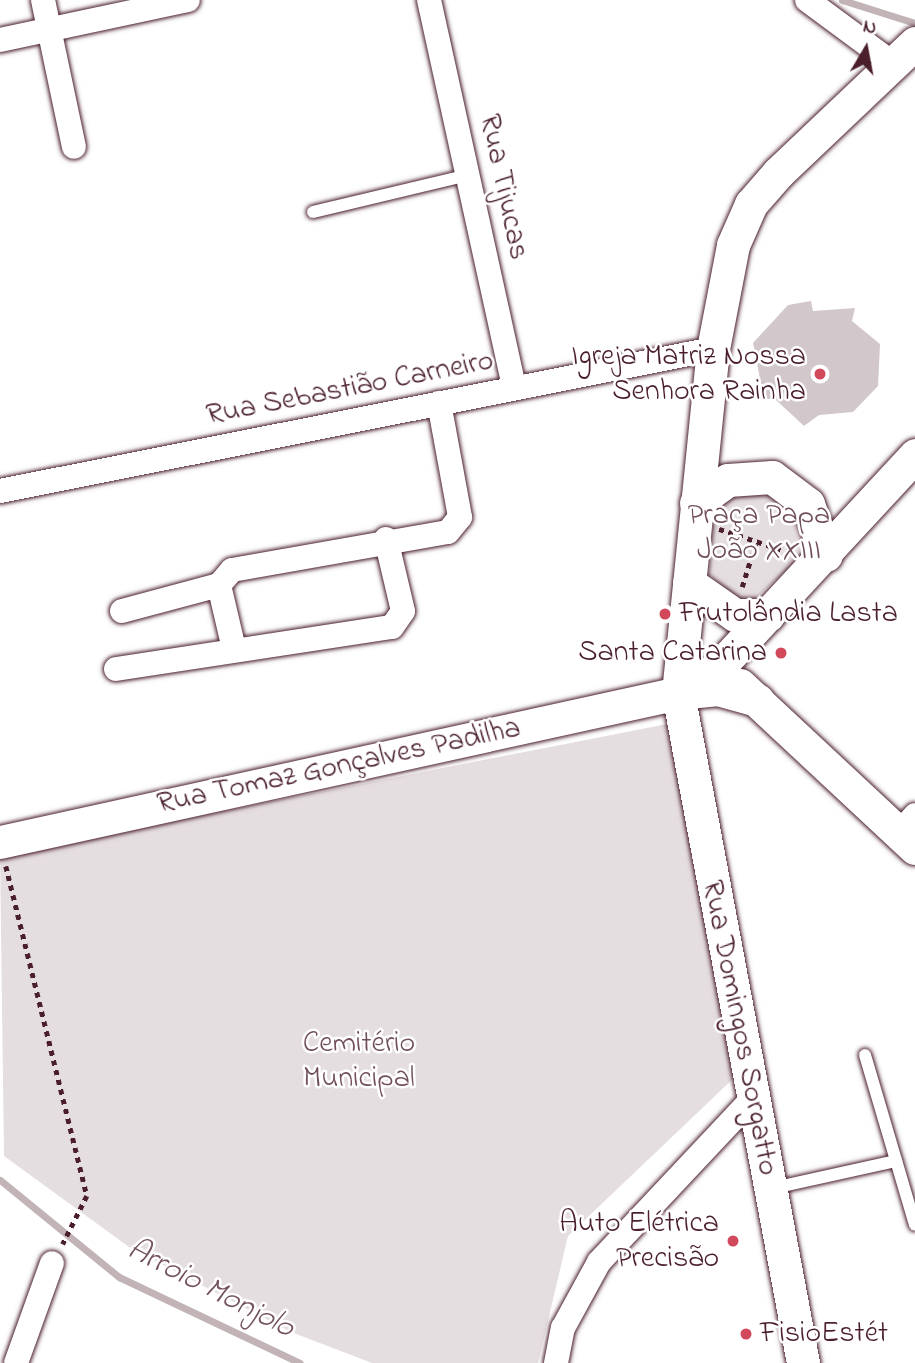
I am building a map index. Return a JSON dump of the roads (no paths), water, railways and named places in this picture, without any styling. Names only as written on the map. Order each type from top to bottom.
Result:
[{"type":"main road","name":"Rua Domingos Sorgatto","points":[[803,1363],[678,693],[713,348],[733,245],[751,204],[903,53]]},
{"type":"main road","points":[[678,693],[719,667],[739,629],[768,615],[915,455]]},
{"type":"main road","points":[[696,503],[728,480],[772,477],[808,504],[821,560]]},
{"type":"main road","points":[[689,594],[739,629],[757,700]]},
{"type":"main road","points":[[689,594],[719,667],[910,832]]},
{"type":"main road","points":[[678,693],[718,689],[757,700]]},
{"type":"main road","name":"Rua Tomaz Gonçalves Padilha","points":[[0,841],[678,693]]},
{"type":"street","points":[[43,0],[74,147]]},
{"type":"street","points":[[0,40],[188,0]]},
{"type":"street","name":"Rua Tijucas","points":[[429,0],[514,388]]},
{"type":"street","points":[[807,0],[903,53]]},
{"type":"street","name":"Rua Sebastião Carneiro","points":[[0,491],[713,348]]},
{"type":"street","points":[[122,611],[219,585],[232,570],[386,539],[448,532],[458,524],[439,403]]},
{"type":"street","points":[[116,669],[397,624],[403,611],[386,539]]},
{"type":"street","points":[[219,585],[234,649]]},
{"type":"street","points":[[556,1363],[563,1328],[598,1262],[753,1098]]},
{"type":"street","points":[[16,1363],[52,1263]]},
{"type":"lane","points":[[313,212],[468,175]]},
{"type":"lane","points":[[865,1055],[915,1225]]},
{"type":"lane","points":[[770,1189],[896,1161]]},
{"type":"waterway","points":[[842,0],[915,23]]},
{"type":"waterway","name":"Arroio Monjolo","points":[[0,1180],[119,1277],[300,1363]]},
{"type":"place","name":"Igreja Matriz Nossa Senhora Rainha","points":[[820,374]]},
{"type":"place","name":"Frutolândia Lasta","points":[[665,614]]},
{"type":"place","name":"Santa Catarina","points":[[781,653]]},
{"type":"place","name":"Auto Elétrica Precisão","points":[[733,1241]]},
{"type":"place","name":"FisioEstét","points":[[746,1334]]},
{"type":"park label","name":"Praça Papa João XXIII","points":[[759,533]]},
{"type":"park label","name":"Cemitério Municipal","points":[[359,1061]]}]
